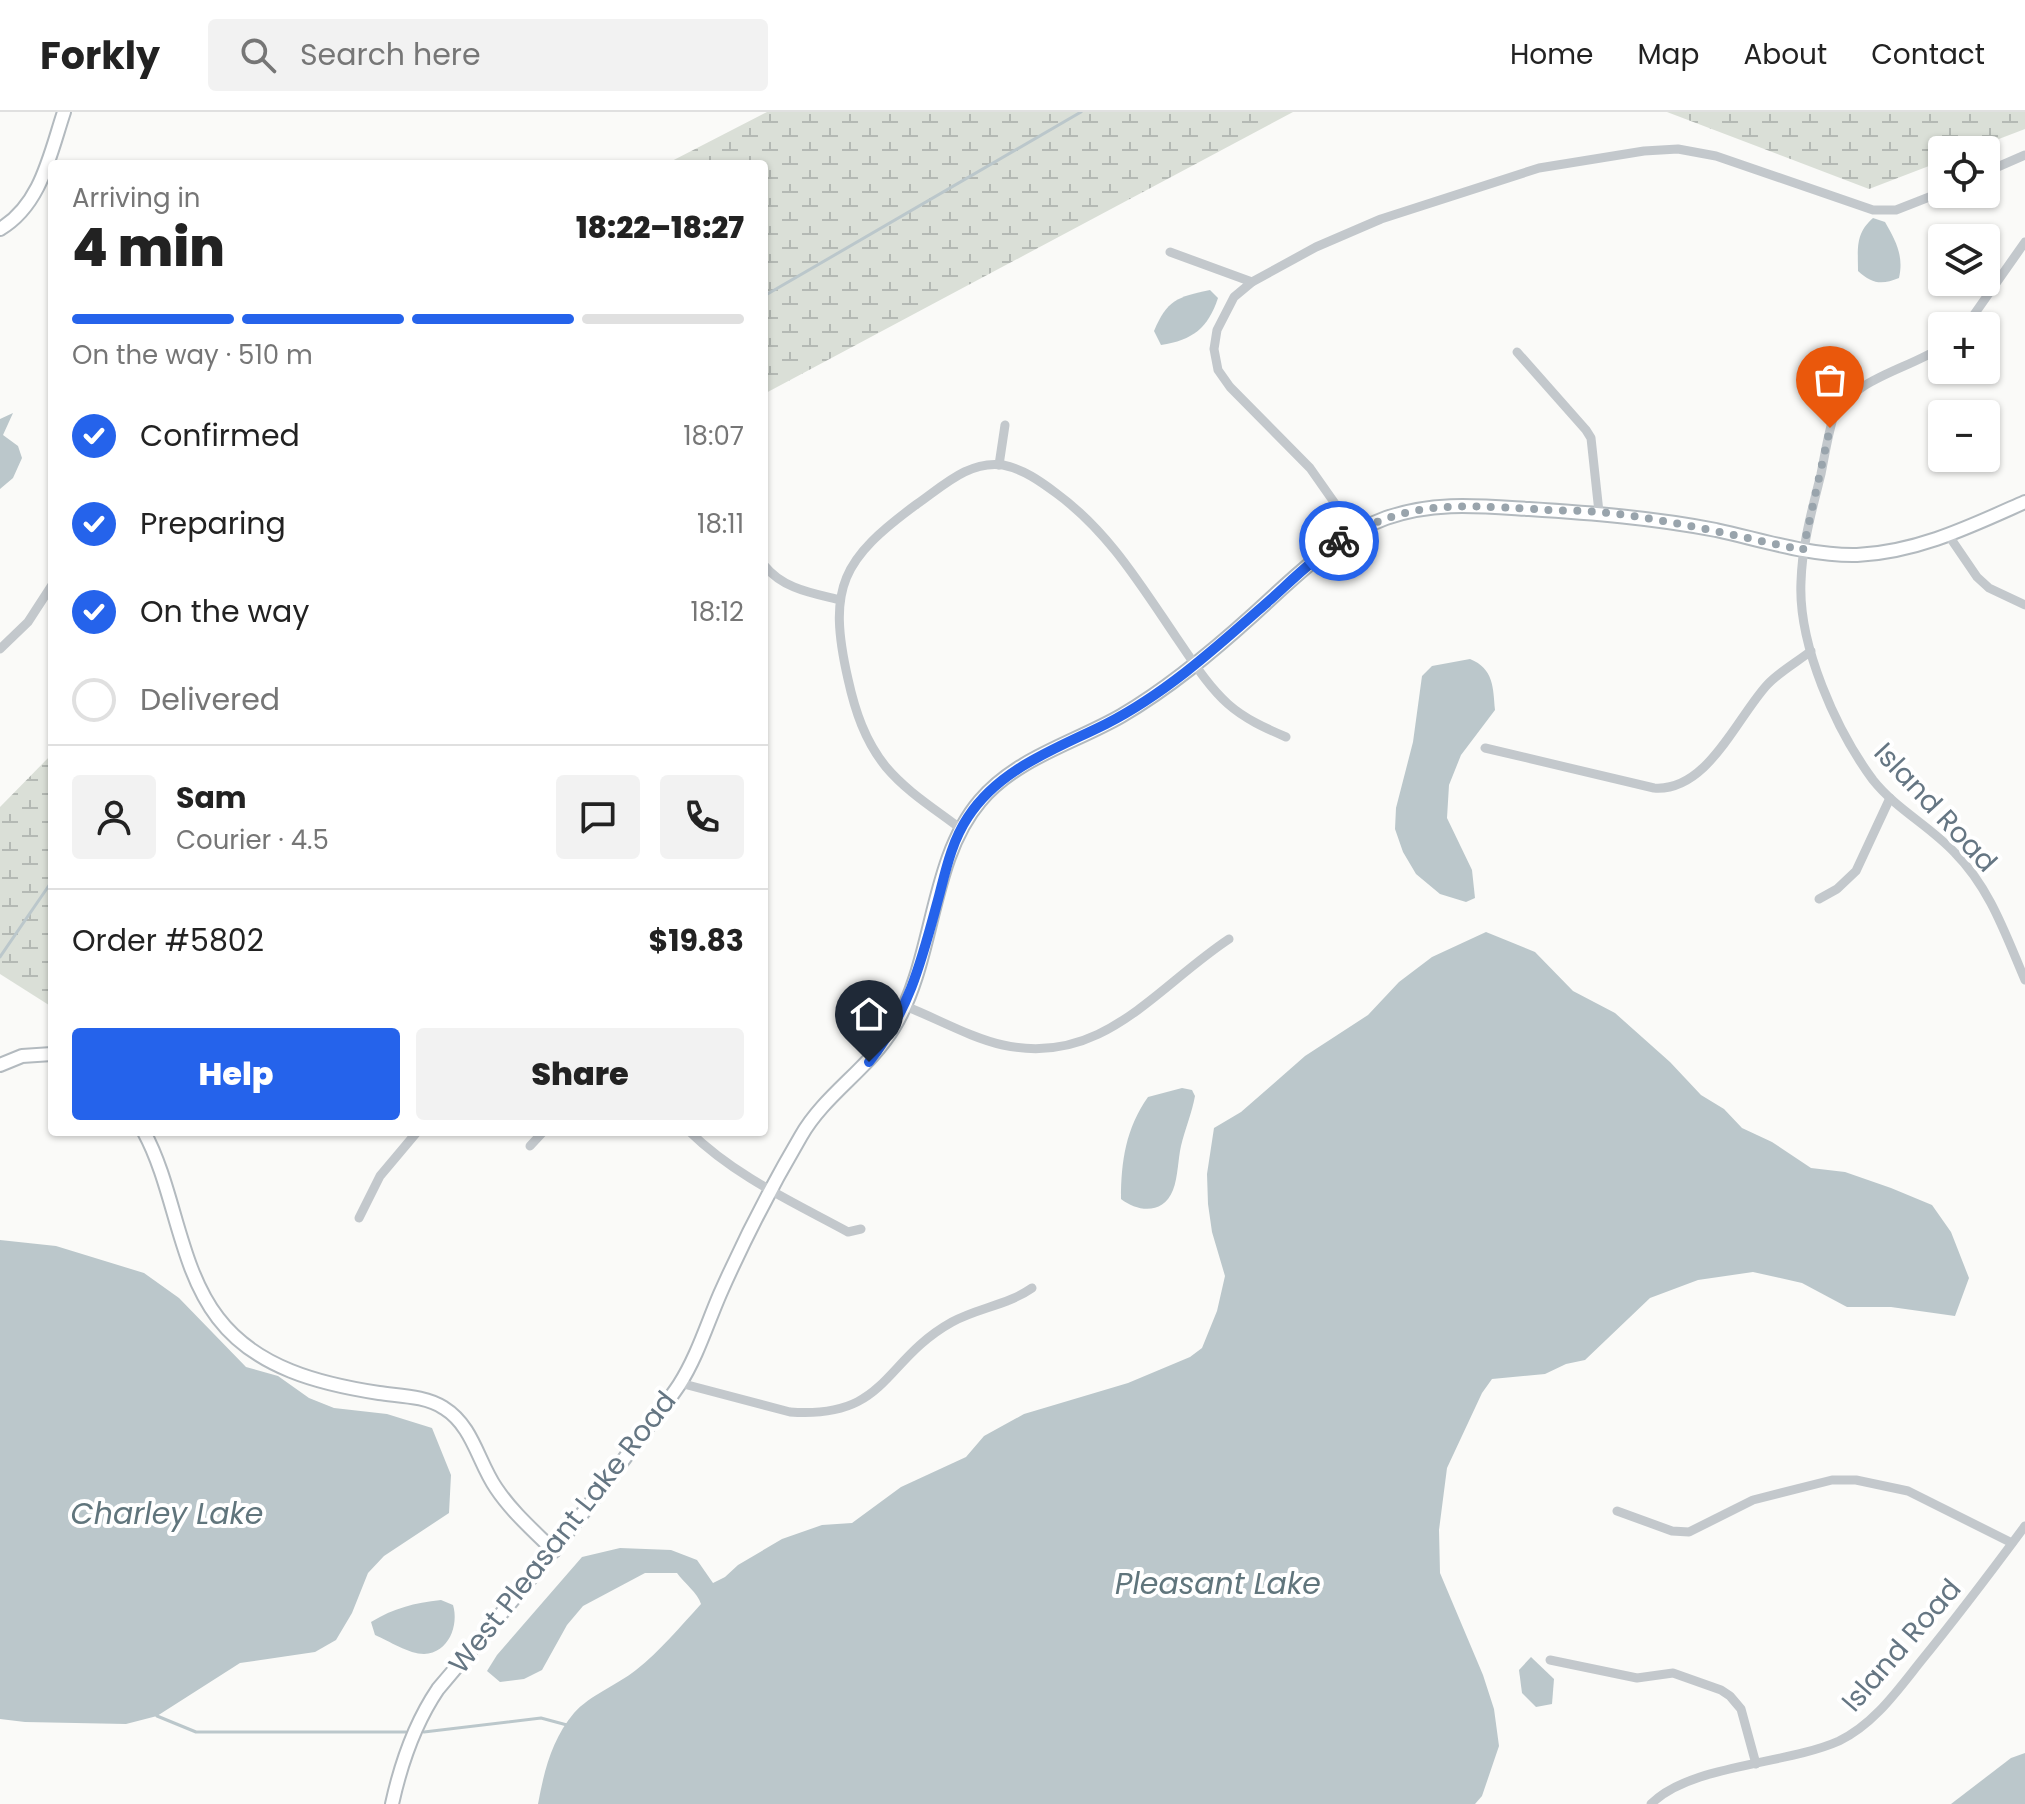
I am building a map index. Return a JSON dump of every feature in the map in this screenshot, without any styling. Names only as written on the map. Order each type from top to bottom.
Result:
[{"type":"street","points":[[0,229],[16,219],[32,201],[64,112]]},
{"type":"street","points":[[1355,532],[1310,468],[1230,387],[1218,370],[1214,349],[1220,322],[1234,297],[1252,282],[1316,247],[1381,219],[1539,168],[1644,151],[1678,149],[1716,156],[1873,210],[1896,210],[1928,197]]},
{"type":"street","points":[[2000,166],[2025,155]]},
{"type":"street","points":[[1976,312],[2025,242]]},
{"type":"street","points":[[1170,252],[1252,282]]},
{"type":"street","points":[[1517,352],[1591,438],[1599,512]]},
{"type":"street","name":"Island Road","points":[[1928,355],[1861,386],[1841,403],[1830,428],[1803,550],[1800,584],[1802,609],[1811,651],[1843,731],[1874,781],[1945,843],[1971,871],[1995,910],[2025,980]]},
{"type":"street","points":[[999,465],[1005,425]]},
{"type":"street","points":[[961,829],[901,783],[885,766],[868,739],[856,710],[841,647],[840,600],[851,568],[880,531],[964,472],[980,466],[999,465],[1028,474],[1095,526],[1132,572],[1195,664],[1229,705],[1257,724],[1286,737]]},
{"type":"street","name":"West Pleasant Lake Road","points":[[392,1804],[400,1771],[424,1710],[438,1689],[554,1551],[680,1383],[744,1242],[812,1120],[869,1062],[894,1028],[919,970],[961,829],[979,802],[1007,776],[1122,715],[1195,664],[1320,555],[1355,532],[1390,517],[1440,506],[1599,512],[1713,530],[1803,550],[1848,555],[1874,554],[1949,536],[2025,502]]},
{"type":"street","points":[[1949,536],[1977,577],[1989,588],[2025,605]]},
{"type":"street","points":[[768,569],[790,586],[840,600]]},
{"type":"street","points":[[0,649],[28,622],[48,591]]},
{"type":"street","points":[[1485,748],[1654,788],[1675,787],[1699,771],[1768,684],[1811,651]]},
{"type":"street","points":[[1819,899],[1837,889],[1856,871],[1890,798]]},
{"type":"street","points":[[905,1006],[1003,1045],[1036,1048],[1071,1045],[1110,1031],[1229,939]]},
{"type":"street","points":[[0,1065],[22,1056],[48,1054]]},
{"type":"street","points":[[145,1136],[202,1293],[231,1333],[261,1358],[307,1377],[351,1389],[434,1403],[447,1409],[470,1435],[488,1476],[499,1492],[518,1516],[554,1551]]},
{"type":"street","points":[[359,1218],[380,1176],[414,1136]]},
{"type":"street","points":[[530,1146],[539,1136]]},
{"type":"street","points":[[695,1136],[718,1156],[771,1191],[848,1232],[861,1229]]},
{"type":"street","points":[[680,1383],[790,1412],[809,1413],[842,1408],[872,1395],[909,1355],[936,1332],[973,1312],[1019,1297],[1032,1288]]},
{"type":"street","points":[[1617,1511],[1672,1531],[1689,1532],[1753,1500],[1832,1480],[1856,1480],[1887,1485],[1922,1497],[2012,1543]]},
{"type":"street","name":"Island Road","points":[[1651,1804],[1660,1794],[1684,1782],[1824,1747],[1848,1736],[1871,1720],[1976,1595],[2025,1526]]},
{"type":"street","points":[[1550,1660],[1637,1678],[1673,1673],[1721,1690],[1741,1709],[1756,1764]]},
{"type":"green space","points":[[767,112],[1293,112],[768,392],[768,160],[674,160]]},
{"type":"green space","points":[[1667,112],[2025,112],[2025,129],[2000,139],[2000,136],[1928,136],[1928,166],[1869,189]]},
{"type":"green space","points":[[48,758],[48,1004],[0,974],[0,807]]},
{"type":"water","points":[[1873,218],[1885,222],[1900,256],[1899,278],[1887,282],[1868,279],[1858,271],[1860,236]]},
{"type":"water","points":[[1210,290],[1218,298],[1204,325],[1182,340],[1161,345],[1154,331],[1169,306],[1181,298]]},
{"type":"water","points":[[13,413],[3,435],[18,446],[22,458],[13,478],[0,489],[0,419]]},
{"type":"water","points":[[1470,659],[1488,673],[1493,686],[1495,710],[1461,755],[1449,785],[1447,818],[1472,870],[1475,898],[1466,902],[1440,894],[1416,874],[1403,852],[1395,829],[1396,808],[1413,742],[1422,676],[1432,666]]},
{"type":"water","name":"Pleasant Lake","points":[[1486,932],[1535,952],[1573,991],[1615,1013],[1670,1062],[1701,1095],[1724,1109],[1742,1128],[1772,1142],[1811,1168],[1845,1172],[1932,1205],[1951,1232],[1969,1278],[1955,1316],[1891,1307],[1847,1307],[1802,1283],[1753,1272],[1698,1280],[1650,1298],[1585,1360],[1566,1364],[1545,1374],[1492,1379],[1482,1393],[1447,1468],[1439,1530],[1440,1573],[1483,1675],[1494,1709],[1499,1746],[1482,1796],[1475,1804],[538,1804],[550,1756],[574,1713],[645,1663],[701,1604],[677,1573],[645,1573],[583,1606],[567,1625],[542,1670],[524,1679],[500,1682],[487,1671],[497,1655],[582,1557],[620,1548],[671,1550],[697,1560],[713,1583],[782,1539],[822,1525],[852,1523],[901,1487],[966,1457],[984,1436],[1024,1414],[1128,1383],[1190,1357],[1202,1348],[1217,1311],[1225,1276],[1212,1232],[1208,1204],[1207,1174],[1214,1128],[1241,1112],[1305,1056],[1368,1015],[1399,982],[1432,957]]},
{"type":"water","points":[[1182,1088],[1192,1090],[1195,1096],[1173,1190],[1169,1198],[1157,1207],[1135,1207],[1121,1199],[1124,1158],[1134,1121],[1148,1097]]},
{"type":"water","name":"Charley Lake","points":[[0,1240],[56,1246],[144,1273],[179,1298],[246,1367],[278,1376],[309,1398],[334,1408],[387,1414],[432,1428],[451,1475],[449,1513],[384,1556],[368,1573],[352,1613],[336,1640],[315,1652],[240,1663],[157,1716],[126,1724],[0,1719]]},
{"type":"water","points":[[441,1600],[453,1605],[455,1621],[450,1637],[440,1649],[418,1653],[375,1635],[371,1622],[380,1617],[404,1607]]},
{"type":"water","points":[[1531,1657],[1554,1679],[1552,1704],[1536,1707],[1522,1693],[1519,1670]]},
{"type":"water","points":[[2025,1753],[2025,1804],[1951,1804],[2011,1758]]},
{"type":"waterway","points":[[768,294],[1081,112]]},
{"type":"waterway","points":[[0,957],[48,887]]},
{"type":"waterway","points":[[157,1716],[196,1732],[406,1732]]},
{"type":"waterway","points":[[424,1732],[541,1718],[567,1725]]},
{"type":"way so far","points":[[1339,541],[1360,529],[1400,514],[1457,505],[1599,512],[1713,530],[1803,550],[1830,428]]},
{"type":"route","points":[[869,1062],[894,1028],[912,990],[953,848],[968,816],[979,802],[1021,766],[1109,723],[1152,697],[1223,641],[1339,541]]}]
